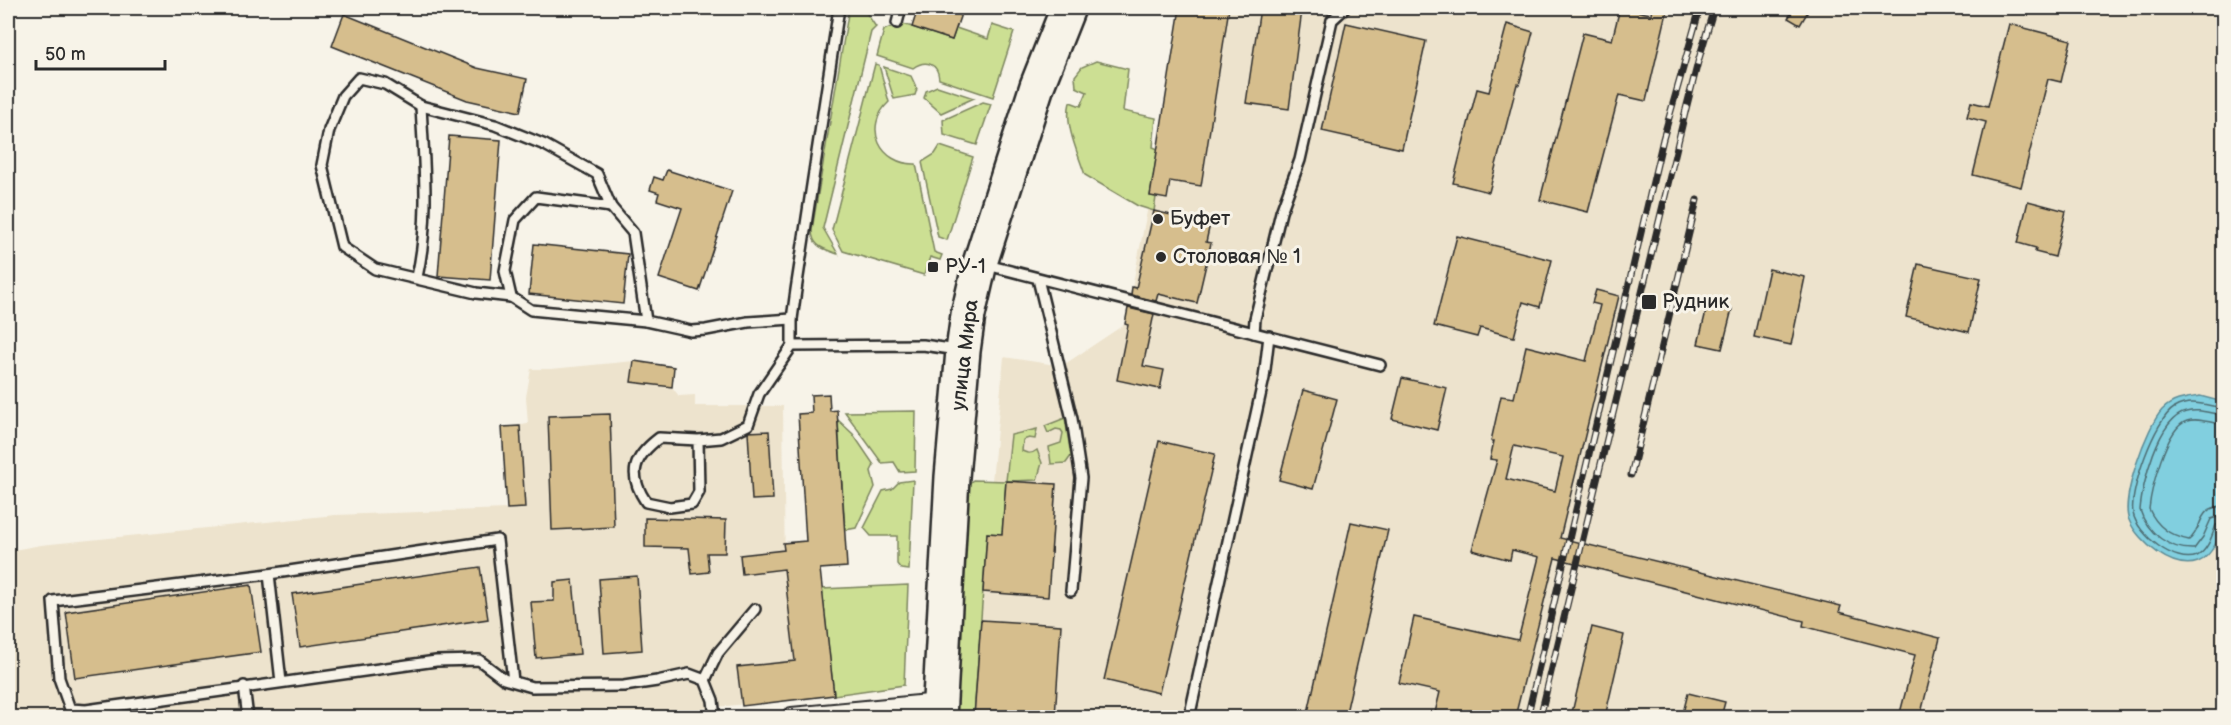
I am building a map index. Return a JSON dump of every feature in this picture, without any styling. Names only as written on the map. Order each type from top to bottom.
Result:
[{"type":"highway","name":"улица Мира","points":[[939,711],[952,477],[963,351],[973,291],[1037,86],[1068,8]]},
{"type":"street","points":[[792,717],[939,711]]},
{"type":"lane","points":[[698,440],[699,492],[692,504],[670,507],[646,502],[637,489],[635,469],[643,450],[659,438],[698,440],[721,438],[748,425],[759,394],[792,346],[792,319],[840,8]]},
{"type":"lane","points":[[897,23],[902,8]]},
{"type":"lane","points":[[1254,333],[1255,318],[1281,212],[1300,160],[1332,20],[1345,8]]},
{"type":"lane","points":[[646,321],[633,233],[611,207],[597,174],[545,145],[495,125],[421,106],[385,84],[359,78],[343,96],[329,130],[321,165],[342,247],[375,269],[417,277],[476,293],[511,297],[531,310],[646,321],[691,331],[748,322],[792,319]]},
{"type":"lane","points":[[417,277],[424,246],[426,200],[421,106]]},
{"type":"lane","points":[[511,297],[504,271],[515,220],[536,197],[611,207]]},
{"type":"lane","points":[[980,263],[1380,365]]},
{"type":"lane","points":[[1038,279],[1072,419],[1081,478],[1071,591]]},
{"type":"lane","points":[[1189,717],[1264,378],[1269,336]]},
{"type":"lane","points":[[792,346],[924,345],[963,351]]},
{"type":"lane","points":[[513,681],[497,540],[269,574],[53,601],[59,678],[70,709],[86,710],[436,661],[479,660],[504,679],[532,687],[624,686],[689,674],[705,680]]},
{"type":"lane","points":[[269,574],[281,681]]},
{"type":"lane","points":[[715,717],[713,700],[705,680],[718,653],[755,609]]},
{"type":"lane","points":[[244,687],[248,717]]},
{"type":"shaded area","points":[[1180,8],[2223,8],[2223,717],[974,718],[987,533],[1004,357],[1062,366],[1125,324],[1150,196]]},
{"type":"shaded area","points":[[634,361],[674,367],[672,387],[679,396],[695,395],[695,406],[783,406],[785,572],[820,569],[834,695],[706,708],[656,718],[8,718],[8,551],[41,545],[335,515],[507,509],[502,427],[528,424],[526,397],[531,369]]},
{"type":"green space","points":[[849,8],[863,8],[876,27],[871,32],[823,228],[838,254],[817,244],[812,230]]},
{"type":"green space","points":[[900,23],[952,40],[956,28],[988,39],[992,25],[1014,32],[993,97],[939,79],[936,69],[930,64],[926,63],[913,68],[877,56],[884,30]]},
{"type":"green space","points":[[1096,61],[1128,69],[1123,111],[1156,118],[1153,147],[1158,149],[1150,196],[1156,197],[1154,211],[1138,206],[1085,175],[1073,139],[1069,111],[1070,102],[1081,106],[1087,92],[1076,87],[1075,76],[1082,67]]},
{"type":"green space","points":[[875,64],[879,65],[889,102],[877,122],[876,133],[879,143],[893,158],[903,163],[916,164],[934,252],[942,255],[940,260],[930,257],[924,275],[843,251],[832,230]]},
{"type":"green space","points":[[884,67],[911,76],[917,89],[915,95],[894,99]]},
{"type":"green space","points":[[937,86],[974,98],[941,113],[924,98],[926,91]]},
{"type":"green space","points":[[983,102],[991,104],[977,145],[944,135],[943,120]]},
{"type":"green space","points":[[940,146],[973,157],[947,240],[938,237],[922,162],[935,154]]},
{"type":"green space","points":[[916,411],[915,471],[900,472],[894,462],[882,463],[845,412]]},
{"type":"green space","points":[[1065,418],[1071,456],[1066,463],[1051,464],[1049,447],[1061,443],[1063,433],[1056,429],[1048,433],[1045,426]]},
{"type":"green space","points":[[838,420],[853,434],[874,465],[871,471],[875,487],[856,528],[845,530]]},
{"type":"green space","points":[[1037,429],[1035,439],[1023,440],[1022,451],[1030,453],[1037,450],[1042,463],[1037,480],[1006,481],[1011,435]]},
{"type":"green space","points":[[913,480],[909,570],[901,569],[897,564],[897,536],[871,536],[864,528],[883,491],[892,489],[899,482]]},
{"type":"green space","points":[[973,480],[1006,481],[1002,534],[987,533],[974,717],[954,718],[966,486]]},
{"type":"green space","points":[[908,585],[904,685],[834,695],[822,589]]},
{"type":"water","points":[[2200,396],[2223,402],[2224,521],[2218,538],[2208,555],[2198,562],[2188,564],[2168,558],[2148,545],[2129,520],[2127,510],[2136,464],[2156,418],[2171,403]]},
{"type":"building","points":[[918,8],[963,8],[952,40],[912,27]]},
{"type":"building","points":[[1180,8],[1229,8],[1201,186],[1170,181],[1167,199],[1150,196]]},
{"type":"building","points":[[1260,8],[1302,10],[1289,109],[1246,103]]},
{"type":"building","points":[[1620,8],[1651,14],[1652,8],[1668,8],[1646,101],[1619,95],[1588,212],[1540,200],[1583,33],[1612,40]]},
{"type":"building","points":[[1795,8],[1810,8],[1800,25],[1788,18]]},
{"type":"building","points":[[344,14],[477,68],[527,79],[520,112],[467,100],[332,46]]},
{"type":"building","points":[[1346,23],[1426,41],[1402,149],[1322,131]]},
{"type":"building","points":[[1507,24],[1533,32],[1489,192],[1453,183],[1477,89],[1489,92]]},
{"type":"building","points":[[2009,24],[2071,40],[2061,82],[2048,79],[2021,187],[1973,175],[1986,122],[1967,117],[1971,102],[1988,106]]},
{"type":"building","points":[[449,136],[501,140],[490,280],[438,276]]},
{"type":"building","points":[[667,170],[732,191],[699,291],[659,278],[682,208],[657,200],[659,193],[650,190],[654,177],[663,180]]},
{"type":"building","points":[[2028,201],[2066,211],[2055,257],[2035,252],[2036,248],[2018,243]]},
{"type":"building","points":[[1154,211],[1210,224],[1206,242],[1211,243],[1197,303],[1158,294],[1156,301],[1131,295],[1132,287],[1136,288]]},
{"type":"building","points":[[1457,236],[1552,260],[1540,307],[1523,302],[1514,337],[1480,328],[1477,337],[1434,326]]},
{"type":"building","points":[[534,244],[628,254],[623,304],[529,294]]},
{"type":"building","points":[[1918,264],[1981,278],[1969,332],[1906,317]]},
{"type":"building","points":[[1769,269],[1805,277],[1791,345],[1754,337]]},
{"type":"building","points":[[1596,290],[1619,296],[1560,538],[1841,606],[1839,612],[1940,638],[1920,717],[1899,717],[1915,655],[1803,626],[1804,621],[1555,558],[1515,717],[1434,717],[1440,692],[1399,683],[1414,617],[1518,640],[1539,557],[1512,550],[1510,560],[1472,550],[1497,460],[1490,459],[1494,441],[1491,441],[1501,396],[1514,398],[1526,346],[1586,361],[1600,305],[1592,303]],"holes":[[[1514,446],[1563,457],[1555,491],[1506,479]]]},
{"type":"building","points":[[1708,303],[1732,309],[1722,349],[1698,344]]},
{"type":"building","points":[[1128,308],[1154,314],[1143,366],[1164,370],[1160,389],[1117,380],[1128,325],[1125,324]]},
{"type":"building","points":[[634,361],[674,367],[672,387],[631,382]]},
{"type":"building","points":[[1402,378],[1447,388],[1437,430],[1392,419]]},
{"type":"building","points":[[1303,390],[1337,399],[1313,489],[1279,480]]},
{"type":"building","points":[[829,394],[830,411],[837,410],[847,567],[820,569],[834,695],[742,706],[737,667],[795,661],[784,569],[742,574],[740,555],[784,550],[783,543],[806,541],[798,414],[812,413],[811,395]]},
{"type":"building","points":[[610,414],[614,527],[552,530],[548,416]]},
{"type":"building","points":[[520,426],[525,508],[507,509],[502,427]]},
{"type":"building","points":[[769,431],[773,499],[752,500],[748,432]]},
{"type":"building","points":[[1159,441],[1215,454],[1159,693],[1104,680]]},
{"type":"building","points":[[1006,481],[1056,484],[1048,597],[983,592],[987,533],[1002,534]]},
{"type":"building","points":[[645,518],[726,520],[725,553],[707,553],[709,572],[692,574],[689,548],[645,547]]},
{"type":"building","points":[[1351,522],[1388,530],[1345,717],[1307,717]]},
{"type":"building","points":[[480,567],[488,619],[300,647],[292,594]]},
{"type":"building","points":[[637,576],[642,650],[604,653],[599,579]]},
{"type":"building","points":[[573,580],[580,654],[536,658],[531,602],[554,601],[554,582]]},
{"type":"building","points":[[251,585],[261,652],[75,678],[66,612]]},
{"type":"building","points":[[981,620],[1061,625],[1055,717],[974,717]]},
{"type":"building","points":[[1592,627],[1624,635],[1605,717],[1571,717]]},
{"type":"building","points":[[1688,693],[1725,702],[1721,717],[1682,717]]},
{"type":"railway","points":[[1527,718],[1663,139],[1700,8]]},
{"type":"railway","points":[[1540,718],[1686,109],[1714,8]]},
{"type":"railway","points":[[1631,475],[1697,200]]},
{"type":"place","name":"Буфет","points":[[1158,219]]},
{"type":"place","name":"Столовая № 1","points":[[1161,257]]},
{"type":"place","name":"РУ-1","points":[[933,267]]},
{"type":"place","name":"Рудник","points":[[1649,302]]}]
